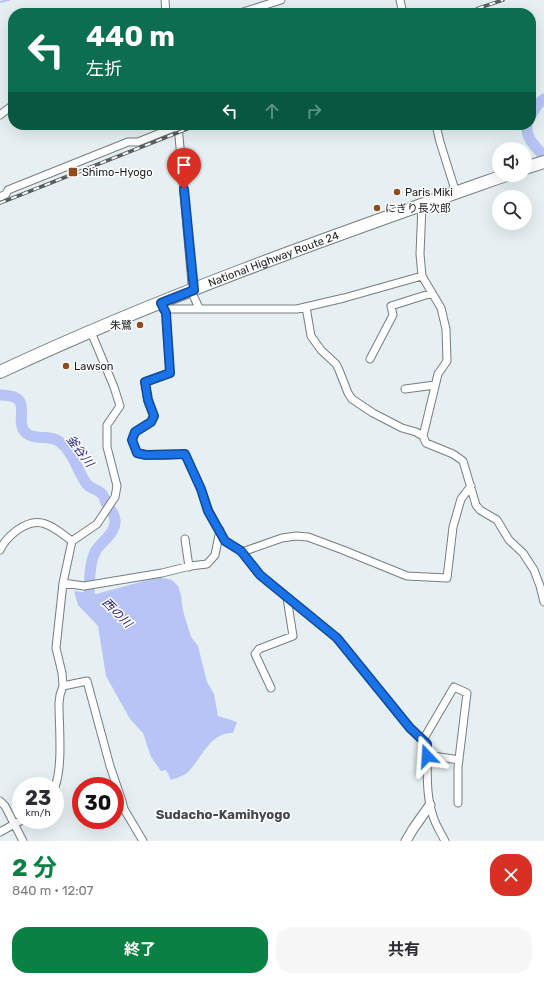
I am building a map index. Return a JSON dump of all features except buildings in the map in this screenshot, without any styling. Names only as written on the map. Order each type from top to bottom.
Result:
[{"type":"highway","points":[[532,167],[542,165]]},
{"type":"highway","name":"National Highway Route 24","points":[[0,372],[90,332],[162,306],[194,290],[286,254],[492,180]]},
{"type":"street","points":[[256,8],[281,0]]},
{"type":"street","points":[[0,115],[8,109]]},
{"type":"street","points":[[0,197],[6,194],[8,190],[128,142],[138,142],[166,130]]},
{"type":"street","points":[[178,130],[194,295],[199,308]]},
{"type":"street","points":[[437,130],[456,193]]},
{"type":"street","points":[[422,205],[420,254],[422,276],[441,308],[446,329],[447,361],[438,374],[423,436],[426,443],[453,454],[463,460],[476,505],[480,510],[497,520],[509,540],[523,553],[534,570],[544,602]]},
{"type":"street","points":[[162,306],[297,309],[344,298],[422,276]]},
{"type":"street","points":[[370,359],[393,315],[391,306],[432,293]]},
{"type":"street","points":[[162,306],[166,313],[170,373],[145,382],[148,400],[154,416],[151,422],[135,432],[132,440],[137,453],[146,455],[185,454],[201,489],[208,511],[225,541],[241,551],[260,575],[337,638],[410,728],[427,744],[427,777],[430,805],[433,817],[445,841]]},
{"type":"street","points":[[306,307],[311,336],[321,350],[336,364],[352,399],[373,413],[402,428],[416,432],[423,436]]},
{"type":"street","points":[[58,777],[60,757],[59,703],[63,686],[62,673],[56,648],[63,583],[72,541],[97,524],[115,497],[117,486],[107,447],[107,425],[120,406],[114,387],[90,332]]},
{"type":"street","points":[[405,389],[435,385]]},
{"type":"street","points":[[241,551],[262,546],[282,538],[296,536],[308,537],[407,576],[447,578],[453,527],[461,499],[471,486]]},
{"type":"street","points":[[0,550],[20,528],[27,524],[42,522],[53,527],[72,541]]},
{"type":"street","points":[[63,583],[84,586],[207,564],[215,555],[220,530]]},
{"type":"street","points":[[185,539],[189,567]]},
{"type":"street","points":[[271,688],[255,654],[259,649],[293,636],[288,598]]},
{"type":"street","points":[[63,686],[87,681],[110,766],[124,809],[144,841]]},
{"type":"street","points":[[423,740],[454,688],[467,693],[458,760],[458,803]]},
{"type":"street","points":[[427,756],[458,760]]},
{"type":"street","points":[[0,801],[5,806],[12,819]]},
{"type":"street","points":[[406,841],[412,829],[430,805]]},
{"type":"street","points":[[0,832],[12,826]]},
{"type":"street","points":[[17,829],[23,841]]},
{"type":"water","name":"西の川","points":[[159,577],[172,580],[178,586],[183,611],[191,637],[198,646],[207,682],[214,694],[218,716],[237,722],[233,733],[225,734],[212,741],[188,772],[171,780],[166,770],[161,771],[151,757],[143,733],[130,719],[106,676],[98,626],[78,605],[74,591],[96,594]]},
{"type":"waterway","points":[[0,2],[9,0]]},
{"type":"waterway","points":[[536,107],[544,99]]},
{"type":"waterway","points":[[527,130],[529,138],[544,156]]},
{"type":"waterway","name":"釜谷川","points":[[0,395],[11,396],[18,399],[22,409],[22,428],[26,433],[34,437],[52,438],[64,446],[72,456],[86,483],[102,494],[113,514],[115,521],[112,531],[95,552],[91,564],[89,603],[92,607]]},
{"type":"railway","points":[[479,8],[503,0]]},
{"type":"railway","points":[[0,203],[184,130]]},
{"type":"place","name":"Shimo-Hyogo","points":[[73,172]]},
{"type":"place","name":"Paris Miki","points":[[397,192]]},
{"type":"place","name":"にぎり長次郎","points":[[377,208]]},
{"type":"place","name":"朱鷺","points":[[140,325]]},
{"type":"place","name":"Lawson","points":[[66,366]]},
{"type":"district","name":"Sudacho-Kamihyogo","points":[[223,814]]},
{"type":"route","points":[[184,189],[194,290],[161,303],[166,313],[170,373],[145,382],[148,400],[154,416],[151,422],[135,432],[132,440],[137,453],[146,455],[185,454],[201,489],[208,511],[225,541],[241,551],[260,575],[337,638],[410,728],[427,744],[427,756]]}]
